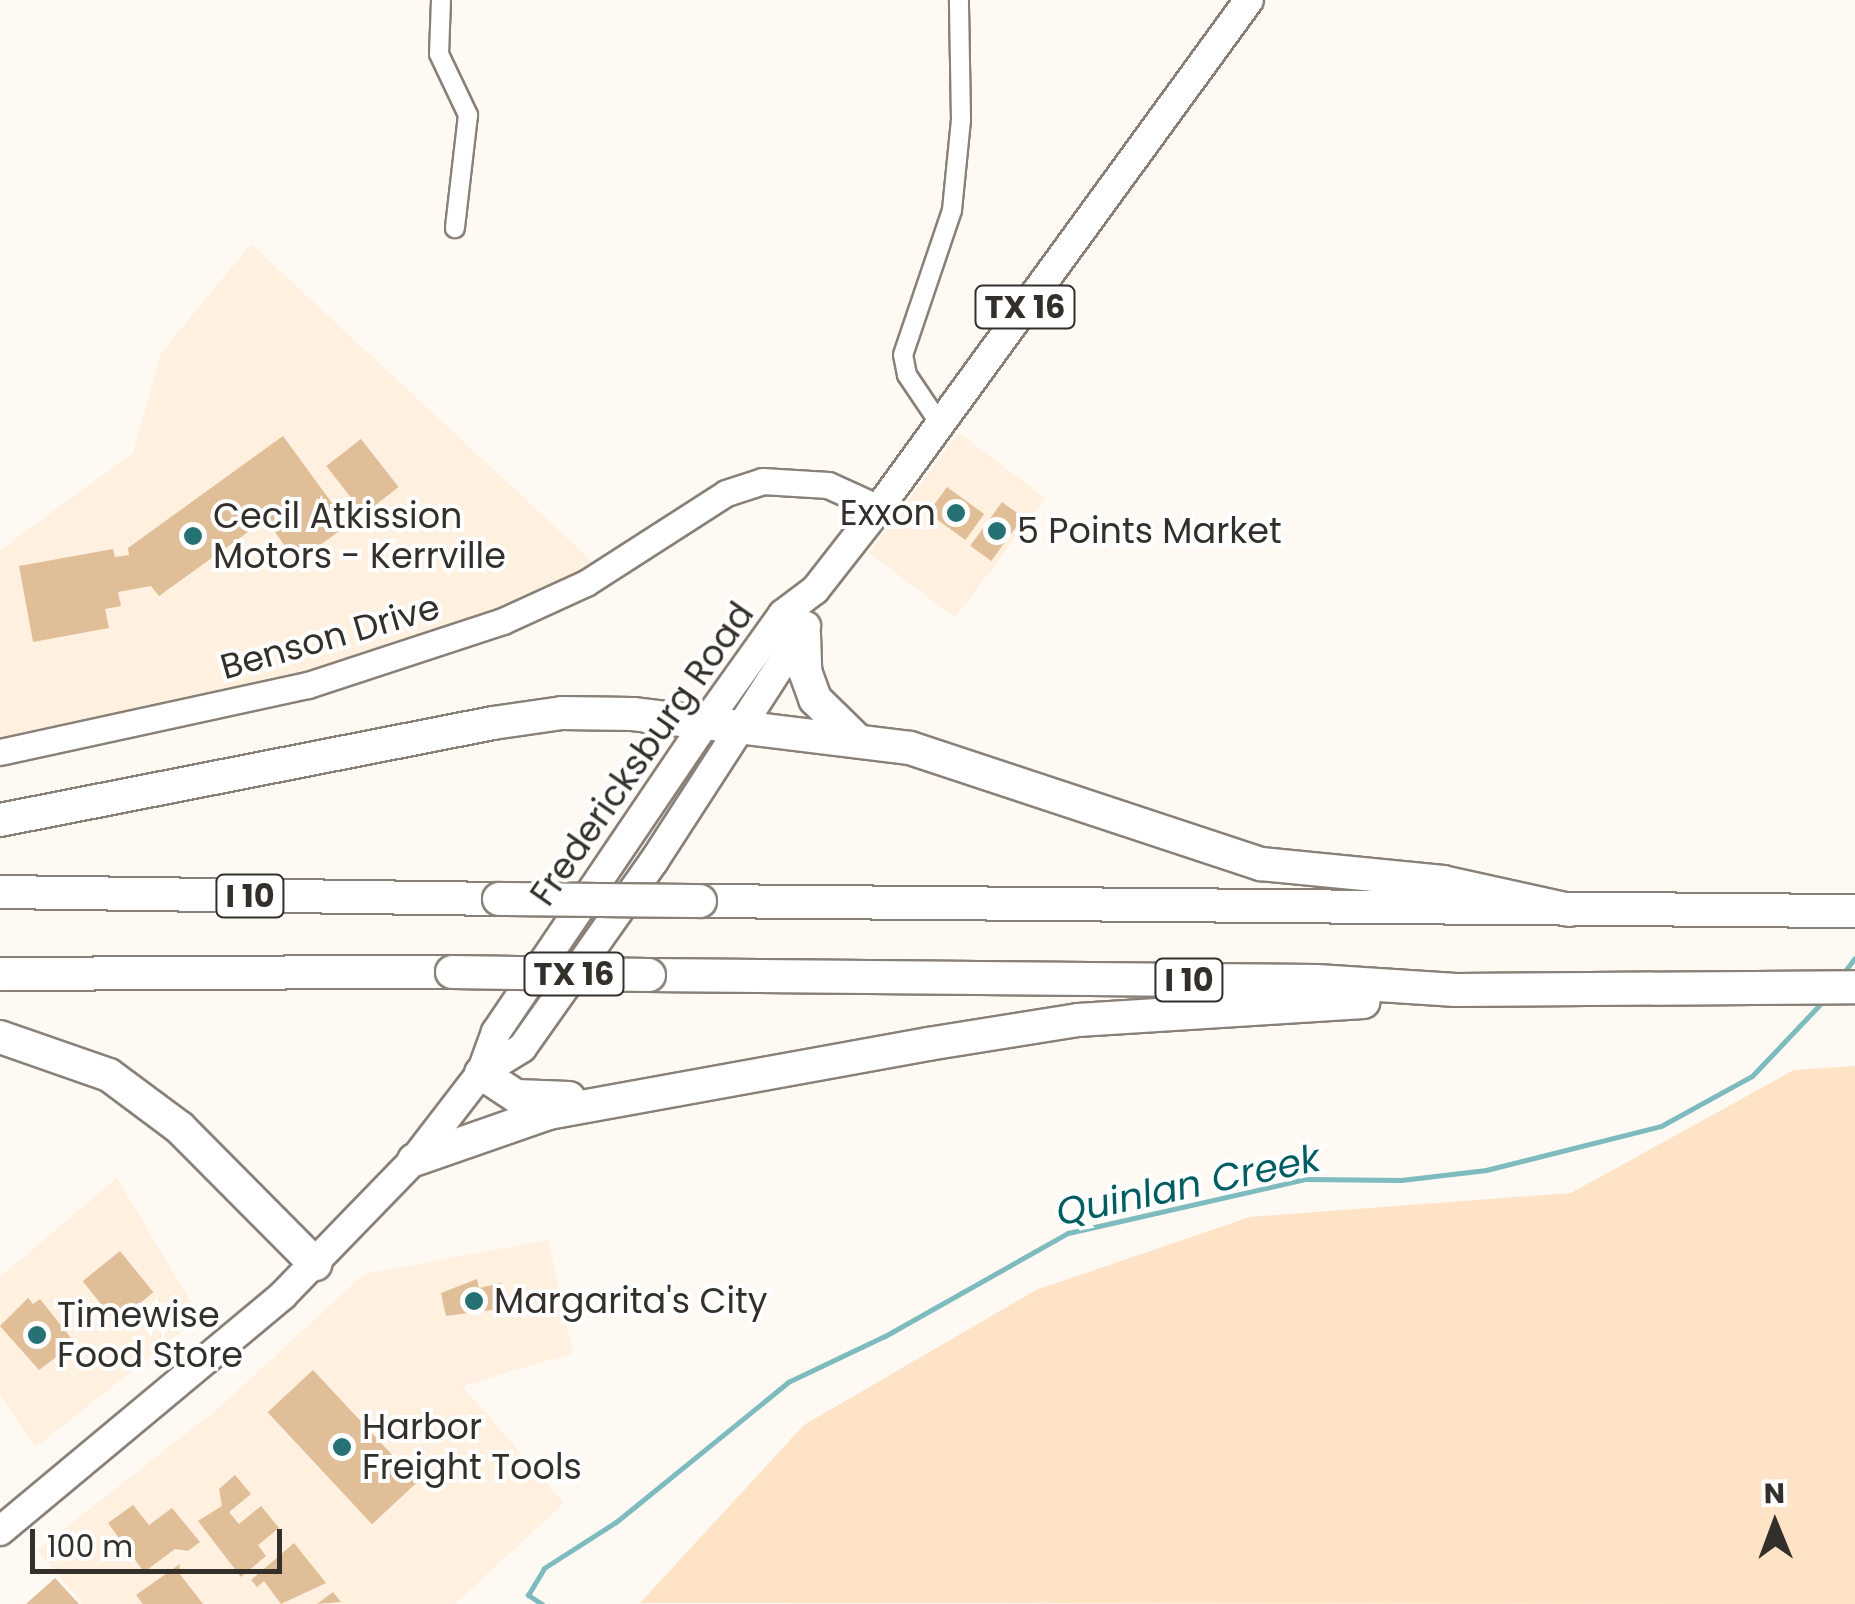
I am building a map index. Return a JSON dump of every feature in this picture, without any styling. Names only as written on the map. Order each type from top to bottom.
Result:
[{"type":"highway","points":[[804,634],[805,671],[815,700],[856,738]]},
{"type":"highway","points":[[0,820],[534,716],[596,712],[856,738],[1000,776],[1261,864],[1443,882],[1569,910]]},
{"type":"highway","name":"I 10","points":[[0,892],[1855,912]]},
{"type":"highway","name":"I 10","points":[[0,974],[452,972],[1318,981],[1456,990],[1729,985],[1855,988]]},
{"type":"highway","points":[[414,1160],[549,1113],[614,1099],[1078,1020],[1372,1002],[1456,990]]},
{"type":"highway","points":[[0,1037],[108,1076],[180,1128],[314,1264]]},
{"type":"highway","points":[[481,1072],[516,1096],[614,1099]]},
{"type":"main road","name":"Fredericksburg Road","points":[[314,1264],[414,1160],[481,1072],[496,1032],[783,614],[815,590],[879,508],[1249,0]]},
{"type":"main road","name":"Fredericksburg Road","points":[[481,1072],[522,1048],[804,634],[815,590]]},
{"type":"main road","name":"TX 16","points":[[0,1531],[154,1408],[314,1264]]},
{"type":"street","points":[[441,0],[439,54],[468,115],[455,228]]},
{"type":"street","points":[[940,424],[907,375],[903,355],[952,210],[961,120],[959,0]]},
{"type":"street","name":"Benson Drive","points":[[0,752],[308,685],[503,622],[586,583],[726,492],[762,481],[828,486],[879,508]]},
{"type":"shaded area","points":[[251,244],[596,565],[539,596],[348,665],[0,745],[0,550],[133,453],[161,353]]},
{"type":"shaded area","points":[[959,433],[1045,498],[955,618],[869,553]]},
{"type":"shaded area","points":[[1855,1066],[1855,1604],[640,1603],[804,1425],[1036,1290],[1250,1217],[1571,1193],[1794,1070]]},
{"type":"shaded area","points":[[117,1178],[200,1317],[36,1447],[0,1395],[0,1277]]},
{"type":"shaded area","points":[[548,1240],[573,1353],[462,1386],[564,1503],[455,1604],[83,1604],[37,1550],[220,1407],[364,1274]]},
{"type":"building","name":"Cecil Atkission Motors - Kerrville","points":[[283,436],[348,525],[296,562],[266,519],[159,596],[151,586],[118,592],[121,606],[105,609],[109,628],[33,642],[19,566],[113,549],[115,557],[129,555],[128,548]]},
{"type":"building","points":[[361,439],[399,487],[364,514],[326,466]]},
{"type":"building","name":"Exxon","points":[[947,487],[984,514],[965,540],[928,513]]},
{"type":"building","name":"5 Points Market","points":[[1002,502],[1023,517],[991,561],[970,546]]},
{"type":"building","points":[[120,1251],[153,1292],[116,1322],[83,1281]]},
{"type":"building","name":"Margarita's City","points":[[477,1279],[479,1288],[501,1283],[507,1308],[446,1316],[441,1293]]},
{"type":"building","name":"Timewise Food Store","points":[[28,1298],[33,1304],[40,1299],[75,1343],[39,1370],[0,1326]]},
{"type":"building","name":"Harbor Freight Tools","points":[[313,1370],[417,1482],[372,1524],[268,1412]]},
{"type":"building","points":[[235,1475],[251,1494],[229,1512],[239,1524],[261,1506],[279,1528],[258,1545],[266,1556],[241,1577],[198,1521],[222,1506],[219,1489]]},
{"type":"building","points":[[133,1505],[149,1525],[172,1508],[200,1542],[188,1551],[175,1549],[144,1572],[108,1523]]},
{"type":"building","points":[[294,1543],[326,1583],[281,1604],[264,1581],[257,1587],[251,1580]]},
{"type":"building","points":[[180,1564],[179,1573],[203,1604],[143,1604],[136,1595]]},
{"type":"building","points":[[55,1578],[79,1604],[26,1604]]},
{"type":"building","points":[[333,1592],[341,1602],[317,1604]]},
{"type":"waterway","name":"Quinlan Creek","points":[[1842,975],[1855,958]]},
{"type":"waterway","name":"Quinlan Creek","points":[[542,1604],[528,1595],[544,1568],[616,1522],[788,1382],[885,1336],[1068,1233],[1305,1179],[1401,1180],[1486,1170],[1661,1126],[1752,1076],[1824,1000]]},
{"type":"place","name":"Exxon","points":[[956,513]]},
{"type":"place","name":"5 Points Market","points":[[997,531]]},
{"type":"place","name":"Cecil Atkission Motors - Kerrville","points":[[193,536]]},
{"type":"place","name":"Margarita's City","points":[[474,1301]]},
{"type":"place","name":"Timewise Food Store","points":[[37,1335]]},
{"type":"place","name":"Harbor Freight Tools","points":[[342,1447]]}]
